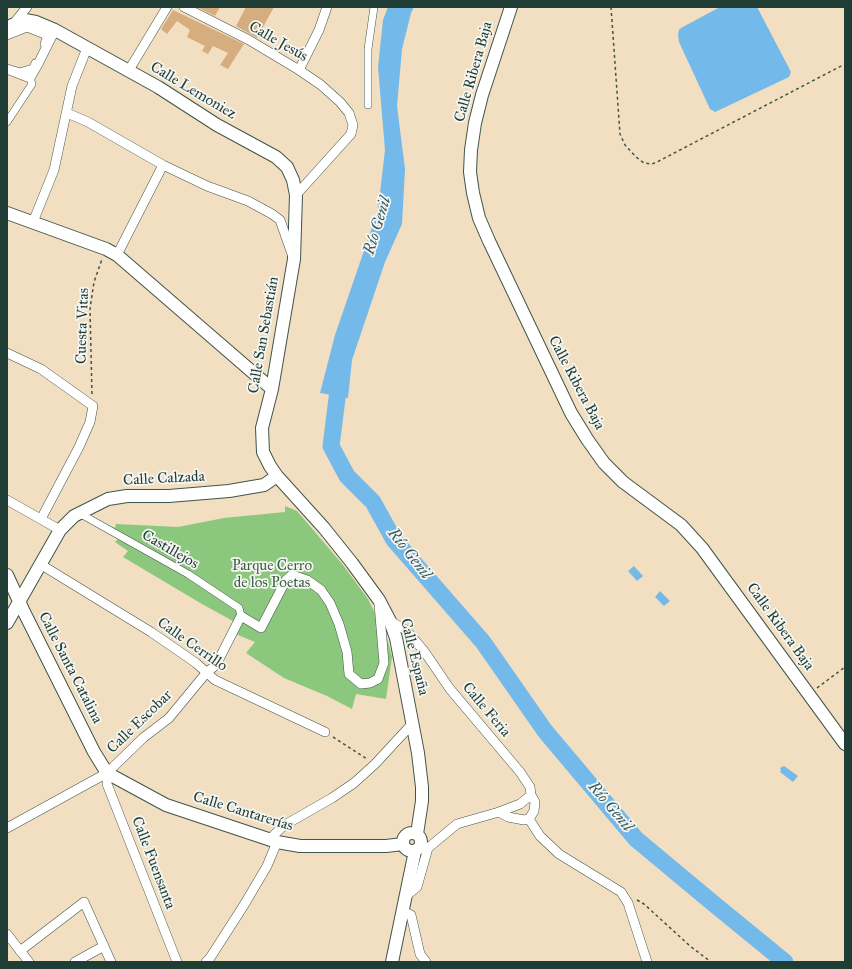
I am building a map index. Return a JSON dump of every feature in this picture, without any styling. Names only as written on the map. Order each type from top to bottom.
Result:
[{"type":"street","points":[[11,25],[27,7]]},
{"type":"street","points":[[129,70],[167,7]]},
{"type":"street","name":"Calle Jesús","points":[[187,7],[249,40],[300,70],[322,85],[340,102],[348,113],[353,125],[351,134],[296,195]]},
{"type":"street","points":[[300,70],[327,7]]},
{"type":"street","points":[[368,106],[368,49],[374,7]]},
{"type":"street","name":"Calle Ribera Baja","points":[[511,7],[474,123],[471,150],[470,172],[473,193],[480,218],[489,241],[571,413],[587,439],[604,463],[623,482],[681,525],[702,548],[845,744]]},
{"type":"street","name":"Calle Lemoniez","points":[[11,25],[25,20],[36,22],[55,30],[129,70],[217,125],[276,157],[287,167],[296,195]]},
{"type":"street","points":[[7,36],[27,28],[47,36],[33,68],[19,72],[7,68]]},
{"type":"street","points":[[30,78],[55,30]]},
{"type":"street","points":[[33,222],[54,170],[72,86],[87,48]]},
{"type":"street","points":[[7,68],[30,78],[32,84],[7,122]]},
{"type":"street","points":[[67,112],[88,122],[163,165],[207,186],[248,201],[272,214],[280,220],[294,259]]},
{"type":"street","points":[[111,252],[163,165]]},
{"type":"street","name":"Calle San Sebastián","points":[[277,476],[266,459],[262,443],[262,428],[272,389],[294,259],[296,195]]},
{"type":"street","points":[[7,213],[111,252],[272,389]]},
{"type":"street","points":[[7,352],[41,369],[93,406],[90,422],[79,446],[41,519]]},
{"type":"street","name":"Calle Calzada","points":[[7,624],[60,530],[79,513],[108,499],[127,496],[169,496],[228,491],[264,485],[277,476]]},
{"type":"street","name":"Calle España","points":[[277,476],[347,557],[379,600],[390,621],[396,638],[422,787],[417,834]]},
{"type":"street","points":[[7,500],[60,530]]},
{"type":"street","name":"Castillejos","points":[[79,513],[188,574],[239,608],[241,616]]},
{"type":"street","name":"Calle Cerrillo","points":[[40,564],[150,632],[196,663],[215,680],[325,732]]},
{"type":"street","name":"Calle Santa Catalina","points":[[7,575],[94,752],[107,773]]},
{"type":"street","points":[[241,616],[261,628],[286,580],[292,575],[307,580],[321,590],[330,603],[339,624],[347,652],[349,674],[361,684],[378,679],[384,663],[379,600]]},
{"type":"street","name":"Calle Escobar","points":[[7,828],[107,773],[143,738],[169,718],[207,672],[216,665],[241,616]]},
{"type":"street","name":"Calle Feria","points":[[390,621],[406,630],[424,651],[450,689],[520,772],[530,787],[531,795],[535,802],[534,811],[529,819]]},
{"type":"street","points":[[206,962],[244,905],[267,866],[274,840],[283,826],[332,798],[354,783],[375,764],[412,724]]},
{"type":"street","name":"Calle Cantarerías","points":[[107,773],[166,805],[274,840],[300,846],[386,846],[403,844]]},
{"type":"street","name":"Calle Fuensanta","points":[[107,773],[107,784],[177,962]]},
{"type":"street","points":[[406,896],[417,887],[428,848],[457,824],[499,812],[520,804],[531,795]]},
{"type":"street","points":[[499,812],[508,817],[524,820],[529,819],[540,836],[559,854],[621,892],[628,903],[647,962]]},
{"type":"street","points":[[392,962],[415,851],[421,845],[421,839],[417,834],[411,833],[404,838],[403,844],[409,851],[415,851]]},
{"type":"street","points":[[20,951],[84,902],[112,962]]},
{"type":"street","points":[[403,911],[411,915],[420,954],[426,962]]},
{"type":"street","points":[[7,934],[29,962]]},
{"type":"street","points":[[75,962],[104,946]]},
{"type":"path","points":[[611,7],[620,134],[625,145],[644,163],[652,164],[657,162],[845,64]]},
{"type":"path","name":"Cuesta Vitas","points":[[93,406],[90,309],[94,282],[111,252]]},
{"type":"path","points":[[809,694],[845,667]]},
{"type":"path","points":[[325,732],[375,764]]},
{"type":"path","points":[[621,892],[644,904],[690,946],[711,962]]},
{"type":"green space","name":"Parque Cerro de los Poetas","points":[[285,506],[297,511],[343,565],[368,599],[376,615],[379,639],[387,638],[392,657],[386,699],[356,694],[352,709],[327,696],[284,678],[246,653],[255,642],[228,631],[233,621],[123,557],[128,551],[115,542],[119,538],[102,523],[115,528],[116,524],[178,527],[224,518],[285,512]]},
{"type":"water","points":[[388,7],[414,7],[411,13],[402,49],[397,106],[405,169],[402,224],[385,262],[352,360],[348,398],[320,393],[335,335],[378,210],[385,150],[378,67],[383,20]]},
{"type":"water","points":[[720,7],[757,7],[791,72],[789,77],[715,112],[710,109],[679,42],[678,34],[681,28]]},
{"type":"water","points":[[634,566],[643,576],[637,581],[628,571]]},
{"type":"water","points":[[660,591],[670,601],[664,606],[655,597]]},
{"type":"water","points":[[784,766],[798,776],[793,782],[780,772],[780,768]]},
{"type":"building","points":[[197,7],[220,7],[215,16]]},
{"type":"building","points":[[246,7],[274,7],[257,38],[236,26]]},
{"type":"building","points":[[173,10],[244,44],[228,69],[220,65],[228,53],[213,46],[208,54],[202,51],[205,46],[187,37],[190,30],[177,21],[167,34],[161,29]]},
{"type":"waterway","name":"Río Genil","points":[[340,375],[331,446],[347,476],[373,502],[394,540],[483,642],[545,731],[636,839],[785,962]]}]
